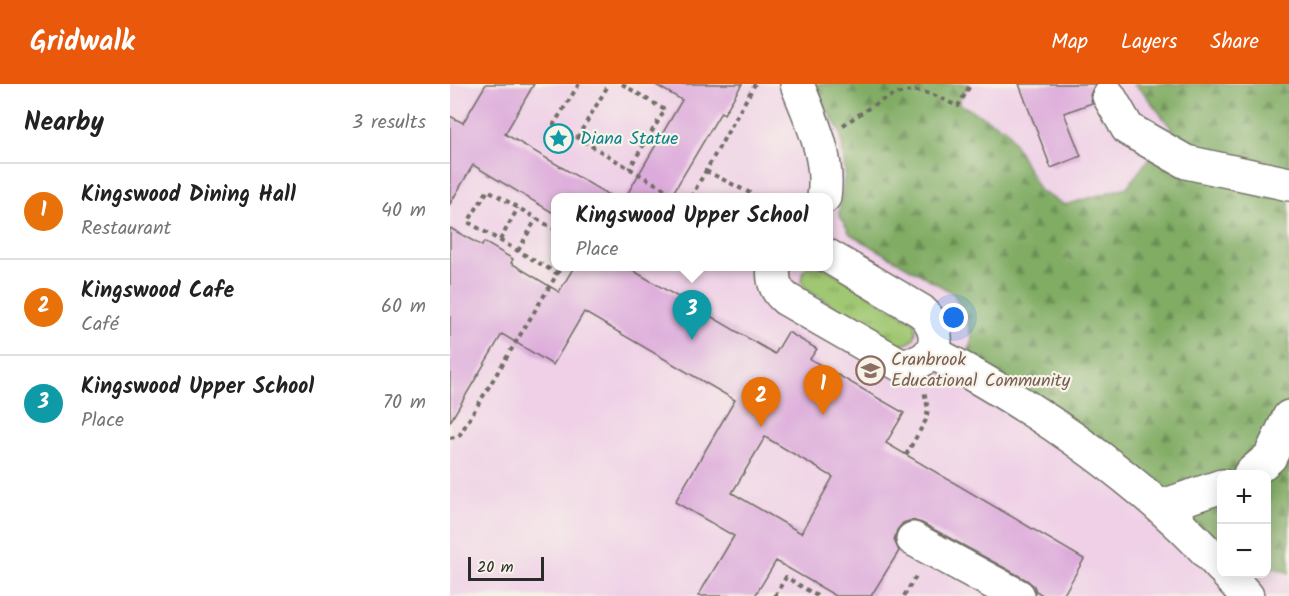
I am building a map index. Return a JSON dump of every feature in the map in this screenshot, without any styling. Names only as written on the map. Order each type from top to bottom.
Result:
[{"type":"street","points":[[797,84],[821,146],[825,169],[824,193]]},
{"type":"street","points":[[1109,96],[1128,129],[1186,162],[1289,184]]},
{"type":"street","points":[[774,271],[776,287],[786,299],[890,360],[899,364],[915,364],[932,352],[936,338],[929,318],[833,259]]},
{"type":"street","points":[[932,352],[978,377],[1060,430],[1128,480],[1160,507],[1217,564]]},
{"type":"street","points":[[1255,470],[1270,457],[1289,417]]},
{"type":"street","points":[[1160,507],[1217,487]]},
{"type":"street","points":[[913,539],[1018,596]]},
{"type":"street","points":[[1231,578],[1247,596]]},
{"type":"path","points":[[579,84],[554,124],[670,193]]},
{"type":"path","points":[[577,138],[609,84]]},
{"type":"path","points":[[622,84],[665,110],[629,169]]},
{"type":"path","points":[[694,193],[755,84]]},
{"type":"path","points":[[836,130],[893,95],[906,92],[924,92],[958,106],[971,84]]},
{"type":"path","points":[[706,171],[748,193]]},
{"type":"path","points":[[551,228],[488,190],[468,222],[551,270]]},
{"type":"path","points":[[500,240],[518,208]]},
{"type":"path","points":[[518,251],[536,219]]},
{"type":"path","points":[[553,271],[558,274]]},
{"type":"path","points":[[450,438],[459,436],[560,271]]},
{"type":"path","points":[[906,454],[926,420],[928,409],[924,387]]},
{"type":"path","points":[[775,596],[786,577],[817,596]]},
{"type":"shaded area","name":"Cranbrook Educational Community","points":[[450,84],[1289,84],[1289,596],[450,596]]},
{"type":"green space","points":[[811,84],[969,84],[958,103],[1007,130],[1040,191],[1065,205],[1127,187],[1172,129],[1144,93],[1133,84],[1289,84],[1289,573],[1271,568],[1271,470],[1217,470],[1217,545],[967,356],[972,338],[966,316],[953,293],[850,234],[839,214],[845,172],[841,133]]},
{"type":"green space","points":[[803,271],[830,271],[914,321],[916,330],[914,338],[908,343],[898,344],[807,290],[801,281]]},
{"type":"building","points":[[486,84],[534,84],[505,134],[605,193],[551,193],[551,212],[473,165],[450,204],[450,116],[463,123]]},
{"type":"building","points":[[654,84],[742,84],[724,114],[721,112],[673,193],[628,193],[682,100]]},
{"type":"building","points":[[1019,84],[1095,84],[1090,95],[1092,103],[1064,113],[1081,156],[1051,168]]},
{"type":"building","points":[[450,228],[482,246],[484,242],[513,259],[511,263],[559,292],[572,271],[634,271],[775,354],[788,332],[817,349],[810,359],[904,413],[886,443],[1084,559],[1063,596],[1044,596],[1036,591],[1027,580],[922,523],[912,520],[903,523],[897,530],[894,540],[899,551],[871,596],[836,596],[776,561],[755,596],[698,596],[734,536],[675,502],[735,400],[584,312],[553,365],[502,334],[450,422]],"holes":[[[765,437],[833,477],[801,533],[732,493]]]},
{"type":"place","name":"Diana Statue","points":[[559,139]]},
{"type":"place","name":"Kingswood Upper School","points":[[692,340]]},
{"type":"place","name":"Cranbrook Educational Community","points":[[870,370]]},
{"type":"place","name":"Kingswood Dining Hall","points":[[823,415]]},
{"type":"place","name":"Kingswood Cafe","points":[[761,427]]}]
